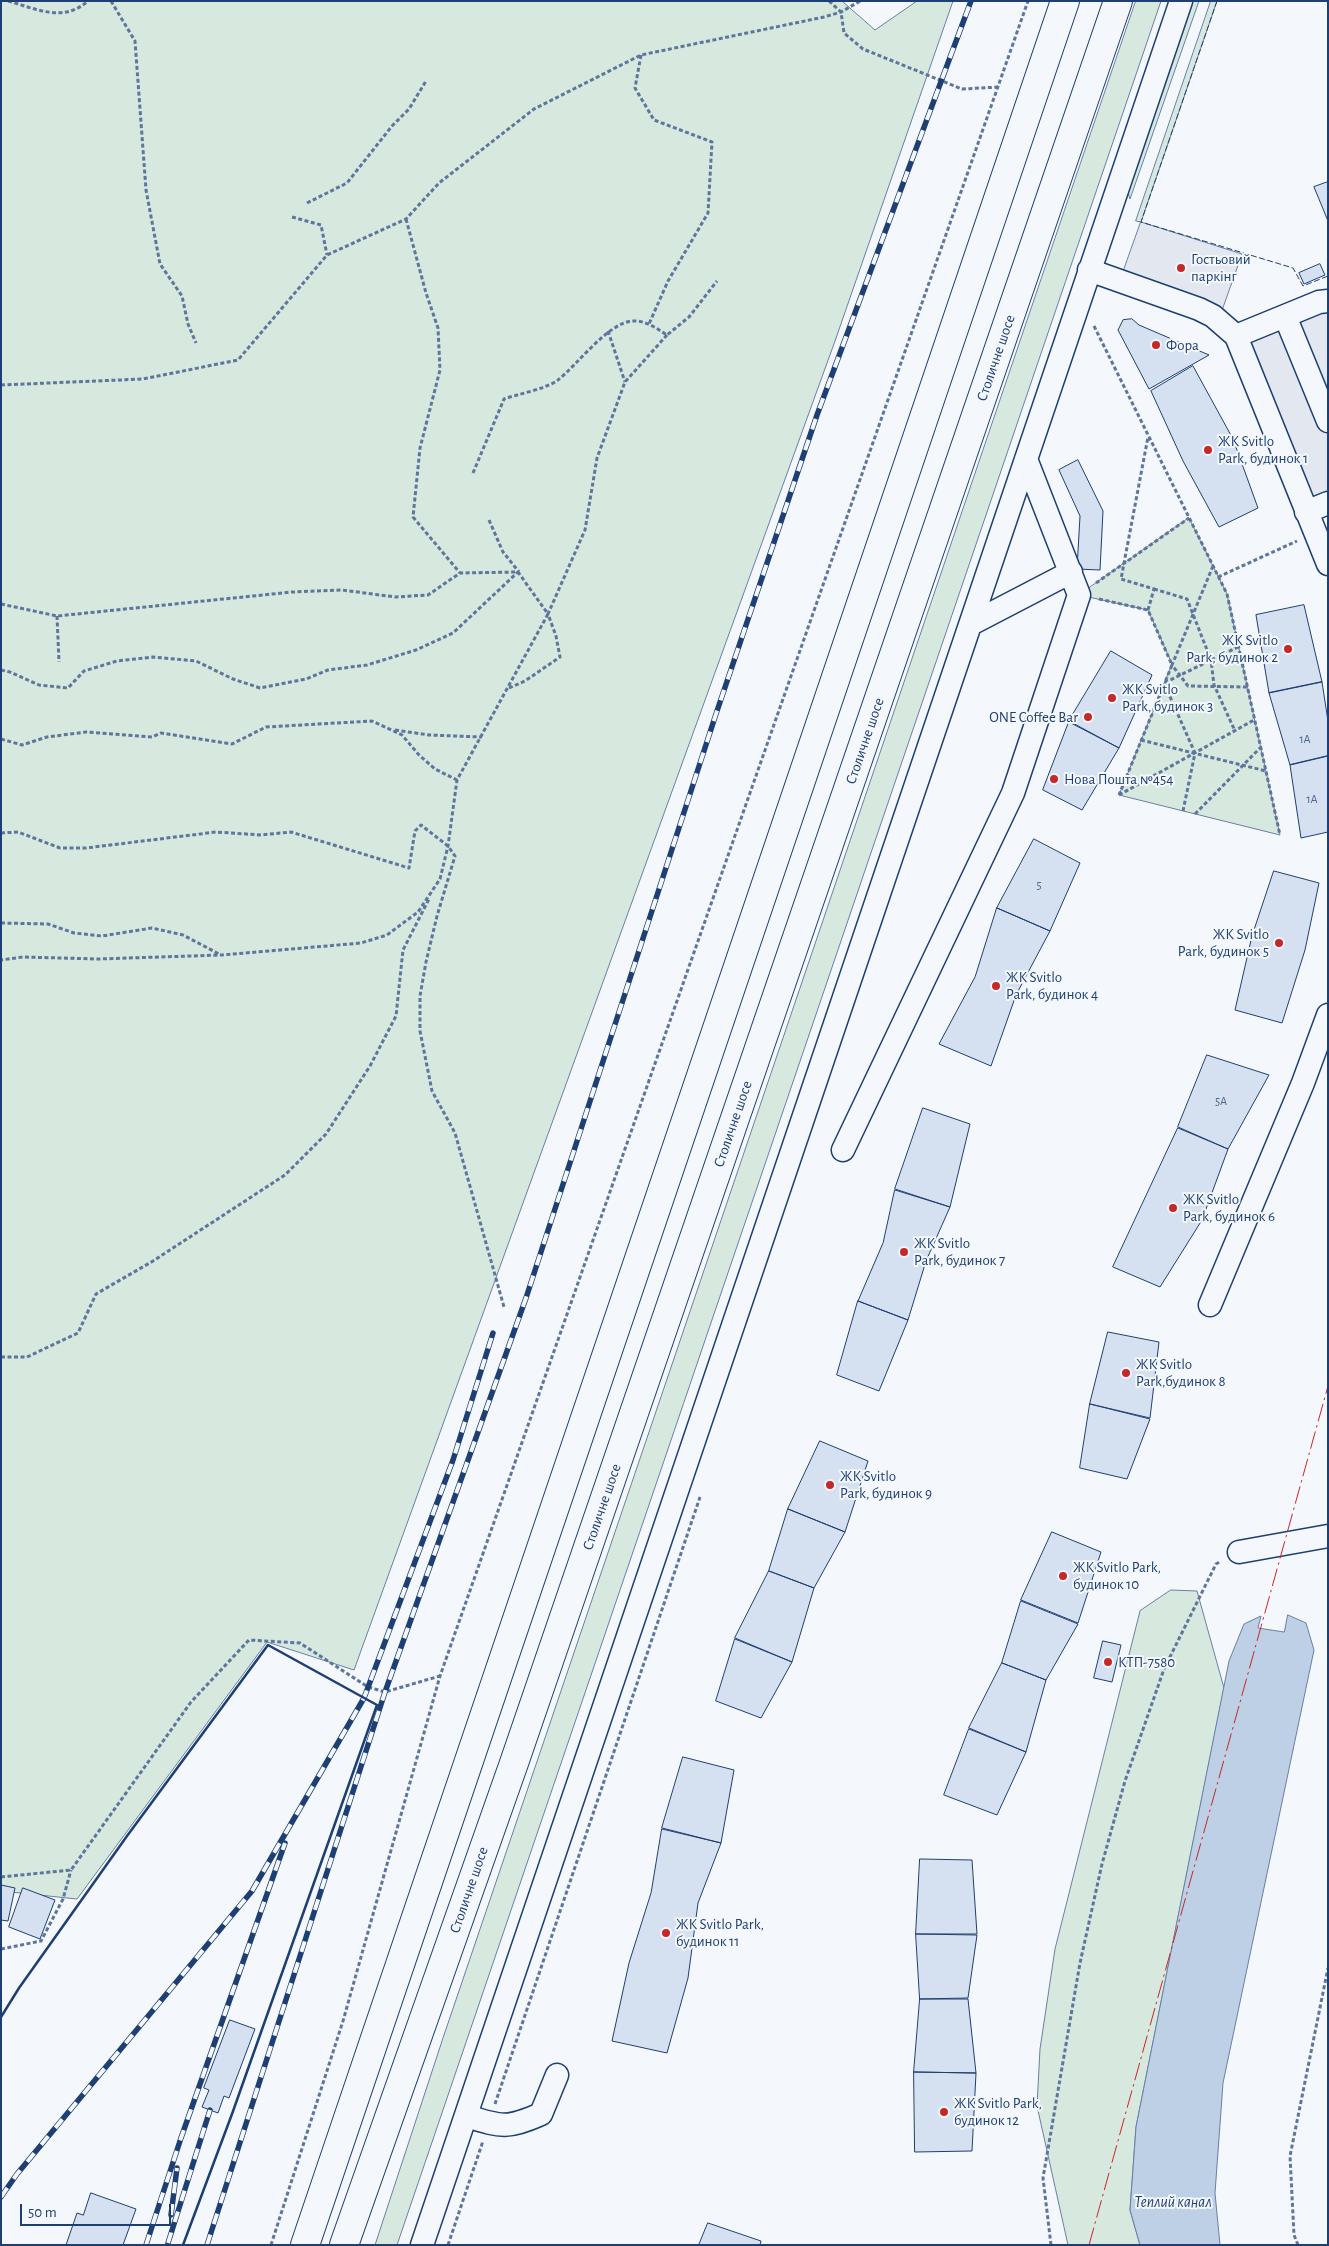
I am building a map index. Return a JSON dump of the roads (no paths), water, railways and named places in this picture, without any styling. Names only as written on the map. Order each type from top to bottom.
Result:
[{"type":"highway","points":[[305,2245],[1065,1]]},
{"type":"highway","name":"Столичне шосе","points":[[344,2245],[517,1754],[1118,1]]},
{"type":"street","points":[[422,2245],[1181,1]]},
{"type":"street","points":[[1089,270],[1199,309],[1213,316],[1229,331],[1328,564]]},
{"type":"street","points":[[1229,331],[1285,316],[1319,302],[1328,301]]},
{"type":"street","points":[[1285,316],[1328,421]]},
{"type":"street","points":[[843,1150],[1013,793],[1077,601],[1070,572],[1026,458]]},
{"type":"street","points":[[1306,512],[1328,503]]},
{"type":"street","points":[[971,624],[1070,572]]},
{"type":"street","points":[[1210,1305],[1303,1083],[1328,1015]]},
{"type":"street","points":[[1239,1552],[1328,1536]]},
{"type":"street","points":[[466,2116],[494,2125],[515,2126],[541,2114],[557,2075]]},
{"type":"water","name":"Теплий канал","points":[[1288,1615],[1306,1623],[1314,1650],[1223,2083],[1215,2193],[1220,2245],[1140,2245],[1130,2210],[1136,2127],[1229,1661],[1244,1624],[1261,1616],[1258,1628],[1284,1632]]},
{"type":"railway","points":[[207,2245],[385,1692],[526,1298],[716,714],[817,415],[971,1]]},
{"type":"railway","points":[[1,2197],[17,2174],[252,1891],[364,1698],[453,1460],[493,1333]]},
{"type":"railway","points":[[146,2245],[181,2138],[285,1843]]},
{"type":"railway","points":[[168,2243],[210,2110]]},
{"type":"railway","points":[[171,2215],[177,2168]]},
{"type":"place","name":"Гостьовий паркінг","points":[[1181,268]]},
{"type":"place","name":"Фора","points":[[1156,345]]},
{"type":"place","name":"ЖК Svitlo Park, будинок 1","points":[[1208,450]]},
{"type":"place","name":"ЖК Svitlo Park, будинок 2","points":[[1288,649]]},
{"type":"place","name":"ЖК Svitlo Park, будинок 3","points":[[1112,698]]},
{"type":"place","name":"ONE Coffee Bar","points":[[1088,717]]},
{"type":"place","name":"Нова Пошта №454","points":[[1054,779]]},
{"type":"place","name":"ЖК Svitlo Park, будинок 5","points":[[1279,943]]},
{"type":"place","name":"ЖК Svitlo Park, будинок 4","points":[[996,986]]},
{"type":"place","name":"ЖК Svitlo Park, будинок 6","points":[[1173,1208]]},
{"type":"place","name":"ЖК Svitlo Park, будинок 7","points":[[904,1252]]},
{"type":"place","name":"ЖК Svitlo Park,будинок 8","points":[[1126,1373]]},
{"type":"place","name":"ЖК Svitlo Park, будинок 9","points":[[830,1485]]},
{"type":"place","name":"ЖК Svitlo Park, будинок 10","points":[[1063,1576]]},
{"type":"place","name":"КТП-7580","points":[[1108,1662]]},
{"type":"place","name":"ЖК Svitlo Park, будинок 11","points":[[666,1933]]},
{"type":"place","name":"ЖК Svitlo Park, будинок 12","points":[[944,2112]]}]
